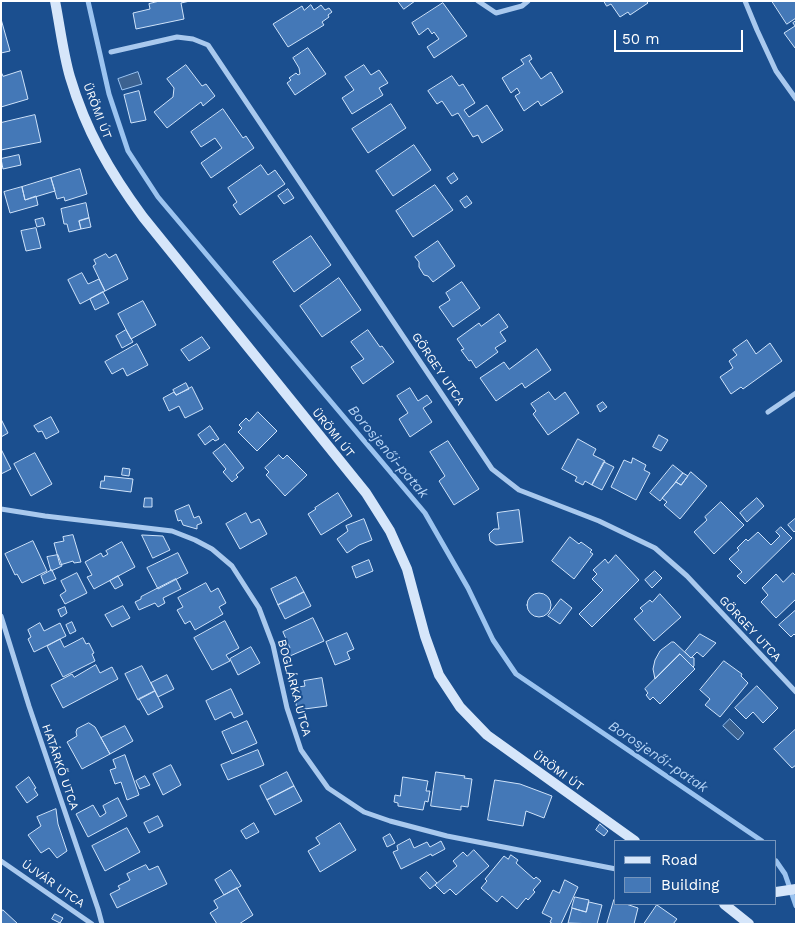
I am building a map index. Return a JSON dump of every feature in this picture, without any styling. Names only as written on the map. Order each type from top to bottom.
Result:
[{"type":"main road","name":"ÜRÖMI ÚT","points":[[56,1],[70,76],[91,134],[103,158],[143,217],[366,493],[390,531],[407,569],[439,675],[460,707],[487,735],[634,840]]},
{"type":"main road","points":[[777,892],[796,889]]},
{"type":"main road","points":[[728,905],[749,924]]},
{"type":"street","points":[[478,1],[496,13],[522,6],[528,1]]},
{"type":"street","points":[[745,1],[776,71],[796,99]]},
{"type":"street","name":"GÖRGEY UTCA","points":[[112,52],[177,37],[193,39],[208,45],[492,469],[519,490],[600,521],[655,548],[687,576],[796,692]]},
{"type":"street","points":[[768,412],[796,393]]},
{"type":"street","name":"BOGLÁRKA UTCA","points":[[1,508],[45,516],[172,531],[212,549],[232,566],[258,608],[273,645],[287,708],[301,750],[328,788],[364,812],[447,836],[614,869]]},
{"type":"street","name":"HATÁRKŐ UTCA","points":[[1,616],[102,924]]},
{"type":"street","name":"ÚJVÁR UTCA","points":[[1,861],[92,924]]},
{"type":"water","points":[[138,72],[142,84],[122,90],[118,79]]},
{"type":"water","points":[[730,719],[744,733],[738,740],[723,726]]},
{"type":"building","points":[[160,1],[190,1],[181,3],[184,19],[136,29],[133,13],[150,9],[149,4]]},
{"type":"building","points":[[398,1],[415,1],[404,9]]},
{"type":"building","points":[[604,1],[646,1],[648,3],[630,15],[628,12],[620,17],[611,4],[607,6]]},
{"type":"building","points":[[772,1],[796,1],[796,18],[787,24]]},
{"type":"building","points":[[443,3],[467,36],[434,58],[427,47],[439,39],[428,28],[419,35],[412,23]]},
{"type":"building","points":[[311,5],[314,10],[321,5],[325,10],[329,8],[332,12],[322,22],[324,25],[288,47],[273,24],[302,6],[304,10]]},
{"type":"building","points":[[1,19],[10,51],[1,53]]},
{"type":"building","points":[[796,21],[795,48],[784,33],[795,26],[793,23]]},
{"type":"building","points":[[308,48],[326,74],[295,95],[287,83],[291,80],[289,78],[296,73],[300,74],[293,58]]},
{"type":"building","points":[[530,55],[532,59],[529,61],[541,79],[551,72],[563,92],[541,106],[538,101],[524,111],[515,96],[520,93],[517,88],[511,93],[502,78],[524,64],[521,60]]},
{"type":"building","points":[[186,65],[202,86],[206,84],[215,96],[203,106],[201,102],[167,128],[154,112],[173,97],[174,88],[167,79]]},
{"type":"building","points":[[364,65],[371,75],[379,70],[388,83],[379,88],[383,95],[352,114],[342,98],[354,90],[345,77]]},
{"type":"building","points":[[21,71],[28,99],[1,107],[1,72],[3,76]]},
{"type":"building","points":[[452,76],[459,86],[463,84],[475,103],[464,110],[469,117],[487,105],[503,130],[482,143],[478,135],[473,137],[458,113],[452,116],[442,101],[437,104],[428,91]]},
{"type":"building","points":[[139,91],[146,120],[131,123],[124,95]]},
{"type":"building","points":[[391,104],[406,128],[368,153],[352,129]]},
{"type":"building","points":[[223,109],[243,138],[246,136],[254,148],[211,178],[201,163],[222,148],[215,138],[201,147],[191,132]]},
{"type":"building","points":[[35,115],[41,142],[1,150],[1,123]]},
{"type":"building","points":[[414,145],[431,170],[393,196],[376,171]]},
{"type":"building","points":[[19,155],[21,165],[3,169],[1,159]]},
{"type":"building","points":[[261,165],[268,175],[275,170],[285,184],[240,215],[233,205],[237,202],[228,188]]},
{"type":"building","points":[[80,169],[87,194],[65,201],[64,197],[57,199],[51,178]]},
{"type":"building","points":[[454,173],[458,179],[451,184],[447,178]]},
{"type":"building","points":[[51,178],[55,191],[25,200],[22,187]]},
{"type":"building","points":[[435,185],[453,210],[413,237],[396,211]]},
{"type":"building","points":[[22,187],[25,200],[36,196],[38,205],[10,213],[4,192]]},
{"type":"building","points":[[288,189],[294,198],[284,204],[278,196]]},
{"type":"building","points":[[467,196],[472,203],[465,208],[460,201]]},
{"type":"building","points":[[86,203],[89,218],[79,221],[81,229],[69,232],[67,224],[64,224],[61,209]]},
{"type":"building","points":[[43,218],[45,225],[37,227],[35,220]]},
{"type":"building","points":[[89,218],[91,227],[81,229],[79,221]]},
{"type":"building","points":[[36,228],[41,248],[26,251],[21,231]]},
{"type":"building","points":[[311,236],[331,265],[294,292],[273,262]]},
{"type":"building","points":[[438,241],[455,266],[433,282],[428,276],[424,275],[415,257]]},
{"type":"building","points":[[106,254],[109,258],[116,254],[128,279],[105,291],[93,266],[96,264],[94,260]]},
{"type":"building","points":[[82,273],[88,284],[99,279],[105,291],[80,304],[68,280]]},
{"type":"building","points":[[339,278],[361,310],[322,337],[300,306]]},
{"type":"building","points":[[462,282],[480,308],[453,327],[439,307],[450,300],[446,293]]},
{"type":"building","points":[[103,292],[109,303],[95,310],[90,299]]},
{"type":"building","points":[[143,301],[156,325],[131,339],[118,314]]},
{"type":"building","points":[[499,314],[508,327],[500,332],[506,341],[495,348],[498,352],[476,368],[461,350],[464,349],[457,339],[479,323],[481,326]]},
{"type":"building","points":[[126,330],[133,342],[122,348],[116,336]]},
{"type":"building","points":[[368,330],[394,362],[363,384],[351,367],[364,359],[351,342]]},
{"type":"building","points":[[202,337],[210,348],[189,361],[181,350]]},
{"type":"building","points":[[747,340],[756,354],[770,343],[782,361],[743,389],[741,387],[731,394],[720,377],[733,368],[729,361],[737,355],[733,350]]},
{"type":"building","points":[[137,344],[148,365],[127,376],[123,368],[112,374],[105,362]]},
{"type":"building","points":[[537,349],[551,370],[525,388],[522,383],[496,401],[480,378],[504,362],[509,369]]},
{"type":"building","points":[[186,383],[189,389],[176,395],[173,390]]},
{"type":"building","points":[[192,387],[203,409],[185,418],[179,406],[169,411],[163,398],[174,392],[176,395]]},
{"type":"building","points":[[410,388],[418,401],[427,395],[432,402],[423,408],[432,422],[410,437],[399,419],[408,413],[397,396]]},
{"type":"building","points":[[549,392],[555,400],[565,392],[579,413],[548,435],[533,414],[536,411],[531,404]]},
{"type":"building","points":[[603,402],[607,407],[600,412],[597,406]]},
{"type":"building","points":[[258,412],[277,431],[257,451],[238,432],[242,428],[239,425],[246,418],[249,421]]},
{"type":"building","points":[[51,417],[59,432],[46,439],[42,431],[38,432],[34,426]]},
{"type":"building","points":[[1,419],[8,433],[1,437]]},
{"type":"building","points":[[210,426],[219,439],[215,441],[213,439],[205,445],[198,435]]},
{"type":"building","points":[[659,435],[668,440],[661,451],[653,447]]},
{"type":"building","points":[[578,439],[596,449],[593,455],[605,461],[592,485],[585,481],[583,485],[575,481],[577,477],[562,469]]},
{"type":"building","points":[[448,441],[479,489],[454,505],[439,481],[445,476],[430,452]]},
{"type":"building","points":[[225,444],[244,468],[236,475],[238,477],[232,482],[223,472],[226,469],[213,453]]},
{"type":"building","points":[[1,449],[11,469],[1,474]]},
{"type":"building","points":[[35,453],[52,484],[31,496],[14,464]]},
{"type":"building","points":[[279,455],[283,459],[287,455],[307,475],[285,496],[266,475],[269,472],[265,468]]},
{"type":"building","points":[[633,458],[646,465],[644,470],[650,473],[636,500],[611,487],[624,460],[631,463]]},
{"type":"building","points":[[604,462],[614,467],[602,490],[592,485]]},
{"type":"building","points":[[673,465],[683,473],[660,501],[650,493]]},
{"type":"building","points":[[123,468],[130,469],[129,476],[122,475]]},
{"type":"building","points":[[691,472],[707,486],[680,519],[664,505],[667,502],[662,498],[676,482],[681,485]]},
{"type":"building","points":[[683,473],[688,476],[681,485],[676,482]]},
{"type":"building","points":[[105,476],[133,479],[131,492],[100,488],[101,481],[104,481]]},
{"type":"building","points":[[338,493],[352,516],[321,535],[308,514]]},
{"type":"building","points":[[145,498],[152,498],[152,507],[144,507]]},
{"type":"building","points":[[757,498],[764,506],[747,522],[740,513]]},
{"type":"building","points":[[721,502],[744,525],[714,554],[694,532],[707,520],[705,517]]},
{"type":"building","points":[[189,505],[194,518],[199,516],[202,523],[197,525],[197,529],[183,525],[181,520],[178,521],[175,511]]},
{"type":"building","points":[[519,510],[523,542],[496,545],[490,541],[489,534],[494,529],[499,529],[497,513]]},
{"type":"building","points":[[246,513],[251,523],[259,519],[267,534],[240,549],[226,524]]},
{"type":"building","points":[[796,518],[796,530],[794,532],[788,525]]},
{"type":"building","points":[[364,519],[372,540],[359,545],[347,553],[337,539],[348,531],[346,526]]},
{"type":"building","points":[[781,527],[792,538],[745,584],[737,576],[742,572],[729,559],[739,550],[737,548],[746,539],[748,541],[758,532],[771,545],[780,536],[776,532]]},
{"type":"building","points":[[73,535],[81,562],[74,563],[73,561],[60,565],[54,543],[64,541],[63,537]]},
{"type":"building","points":[[142,535],[163,536],[170,550],[153,558]]},
{"type":"building","points":[[570,537],[592,550],[590,552],[593,554],[574,579],[552,561]]},
{"type":"building","points":[[33,541],[47,571],[22,583],[17,574],[15,575],[5,554]]},
{"type":"building","points":[[122,542],[135,567],[94,589],[87,577],[92,575],[85,562],[101,553],[103,557],[108,554],[106,551]]},
{"type":"building","points":[[178,553],[188,573],[158,589],[147,568]]},
{"type":"building","points":[[58,555],[62,566],[51,571],[47,557]]},
{"type":"building","points":[[616,555],[639,580],[592,627],[579,614],[603,590],[592,579],[597,574],[593,570],[605,559],[608,563]]},
{"type":"building","points":[[369,560],[373,571],[356,578],[352,567]]},
{"type":"building","points":[[52,570],[56,579],[44,584],[41,576]]},
{"type":"building","points":[[655,571],[662,578],[652,588],[645,580]]},
{"type":"building","points":[[77,573],[87,593],[65,604],[60,595],[66,591],[61,581]]},
{"type":"building","points":[[793,573],[796,576],[796,599],[776,618],[761,602],[768,595],[762,588],[776,574],[783,582]]},
{"type":"building","points":[[118,576],[123,585],[115,589],[110,581]]},
{"type":"building","points":[[296,577],[304,592],[278,605],[271,589]]},
{"type":"building","points":[[176,579],[181,589],[163,598],[165,603],[158,607],[155,603],[139,610],[135,602]]},
{"type":"building","points":[[206,583],[211,592],[218,588],[226,603],[219,607],[223,614],[195,630],[190,621],[185,624],[177,610],[183,607],[178,598]]},
{"type":"building","points":[[304,592],[311,606],[285,619],[278,605]]},
{"type":"building","points":[[539,593],[547,597],[551,605],[547,613],[539,617],[531,613],[527,605],[531,597]]},
{"type":"building","points":[[660,594],[681,617],[654,641],[634,619],[643,611],[640,608],[650,600],[652,602]]},
{"type":"building","points":[[561,599],[572,608],[560,624],[548,616]]},
{"type":"building","points":[[123,606],[130,618],[112,627],[105,615]]},
{"type":"building","points":[[65,607],[67,613],[61,617],[58,610]]},
{"type":"building","points":[[796,610],[796,636],[794,634],[791,637],[779,625]]},
{"type":"building","points":[[313,618],[324,641],[290,656],[287,649],[290,648],[283,632]]},
{"type":"building","points":[[225,621],[239,648],[226,655],[230,661],[212,670],[194,638]]},
{"type":"building","points":[[72,622],[76,631],[70,634],[66,625]]},
{"type":"building","points":[[40,623],[44,631],[60,623],[66,636],[34,652],[28,639],[31,637],[28,630]]},
{"type":"building","points":[[347,633],[354,649],[347,652],[350,659],[335,665],[326,642]]},
{"type":"building","points":[[700,634],[716,643],[703,657],[697,652],[691,658],[685,652]]},
{"type":"building","points":[[83,638],[86,644],[89,643],[94,653],[92,654],[95,661],[63,677],[47,646],[60,639],[64,647]]},
{"type":"building","points":[[672,642],[691,658],[694,658],[694,666],[680,654],[655,679],[653,669],[655,660],[660,651]]},
{"type":"building","points":[[251,647],[260,663],[238,675],[230,659]]},
{"type":"building","points":[[680,654],[695,669],[660,704],[653,697],[650,700],[646,695],[648,693],[645,689]]},
{"type":"building","points":[[724,661],[742,674],[741,676],[748,683],[720,717],[705,705],[710,699],[700,690]]},
{"type":"building","points":[[96,665],[100,673],[112,667],[118,679],[63,708],[51,685],[72,674],[74,677]]},
{"type":"building","points":[[142,666],[155,691],[138,700],[125,674]]},
{"type":"building","points":[[167,675],[174,689],[158,697],[151,683]]},
{"type":"building","points":[[322,678],[327,706],[297,710],[293,684],[298,683],[298,687],[305,686],[304,681]]},
{"type":"building","points":[[757,686],[778,708],[763,723],[753,712],[746,719],[735,708]]},
{"type":"building","points":[[231,689],[243,714],[234,718],[231,712],[215,720],[206,701]]},
{"type":"building","points":[[155,691],[163,707],[148,715],[139,699]]},
{"type":"building","points":[[247,721],[257,743],[232,754],[222,732]]},
{"type":"building","points":[[89,723],[95,727],[110,754],[82,769],[67,742],[77,736],[77,729]]},
{"type":"building","points":[[125,726],[133,741],[110,754],[101,738]]},
{"type":"building","points":[[796,729],[796,765],[792,768],[774,749]]},
{"type":"building","points":[[258,750],[264,765],[228,780],[221,765]]},
{"type":"building","points":[[125,755],[139,795],[127,800],[121,782],[115,784],[110,770],[116,768],[113,760]]},
{"type":"building","points":[[171,765],[181,785],[163,795],[153,774]]},
{"type":"building","points":[[287,772],[294,786],[267,800],[260,786]]},
{"type":"building","points":[[436,772],[465,776],[464,778],[472,779],[468,807],[461,806],[461,810],[431,806]]},
{"type":"building","points":[[145,776],[150,785],[140,789],[136,781]]},
{"type":"building","points":[[29,777],[38,795],[27,803],[16,787]]},
{"type":"building","points":[[403,777],[428,781],[426,791],[430,791],[428,802],[425,801],[423,810],[398,806],[398,803],[394,802],[395,795],[400,796]]},
{"type":"building","points":[[495,780],[520,784],[552,796],[544,818],[526,811],[523,826],[488,820]]},
{"type":"building","points":[[294,786],[302,801],[275,815],[267,800]]},
{"type":"building","points":[[118,798],[127,816],[88,837],[76,814],[93,805],[100,817],[106,813],[103,806]]},
{"type":"building","points":[[56,809],[58,824],[67,851],[57,858],[49,848],[41,853],[28,835],[41,826],[37,817]]},
{"type":"building","points":[[158,816],[163,826],[149,833],[144,823]]},
{"type":"building","points":[[254,823],[259,832],[246,839],[241,831]]},
{"type":"building","points":[[340,823],[356,850],[320,872],[308,851],[320,844],[316,838]]},
{"type":"building","points":[[600,824],[608,831],[604,836],[596,830]]},
{"type":"building","points":[[127,828],[140,852],[105,871],[92,846]]},
{"type":"building","points":[[390,834],[395,843],[387,847],[383,838]]},
{"type":"building","points":[[410,839],[414,848],[427,842],[430,847],[441,841],[445,849],[401,869],[393,852],[398,850],[397,846]]},
{"type":"building","points":[[474,850],[489,866],[456,895],[450,889],[444,894],[435,885],[457,866],[453,861],[463,852],[467,856]]},
{"type":"building","points":[[511,855],[518,860],[516,863],[534,879],[536,877],[541,881],[533,890],[535,892],[528,900],[526,898],[517,909],[502,896],[497,902],[481,888],[487,881],[485,879],[504,856],[508,859]]},
{"type":"building","points":[[146,865],[149,870],[158,866],[167,884],[117,908],[110,894],[120,889],[118,886],[130,880],[127,874]]},
{"type":"building","points":[[231,870],[241,886],[224,895],[215,880]]},
{"type":"building","points":[[427,872],[437,883],[430,889],[420,878]]},
{"type":"building","points":[[565,880],[578,887],[561,924],[553,924],[550,922],[552,918],[542,913],[553,890],[559,893]]},
{"type":"building","points":[[237,888],[253,915],[239,924],[217,924],[210,913],[218,908],[214,901]]},
{"type":"building","points":[[575,897],[589,900],[586,912],[572,908]]},
{"type":"building","points":[[614,900],[614,905],[629,905],[638,908],[634,924],[607,924]]},
{"type":"building","points":[[589,902],[602,905],[597,924],[568,923],[572,908],[586,912]]},
{"type":"building","points":[[657,905],[677,919],[673,924],[644,924]]},
{"type":"building","points":[[3,910],[18,924],[1,924],[1,913]]},
{"type":"building","points":[[55,914],[63,918],[60,923],[52,919]]},
{"type":"waterway","name":"Borosjenői-patak","points":[[88,1],[109,94],[128,151],[158,197],[425,513],[468,588],[493,640],[516,674],[761,840]]},
{"type":"waterway","name":"Borosjenői-patak","points":[[777,862],[785,874],[796,906]]}]
